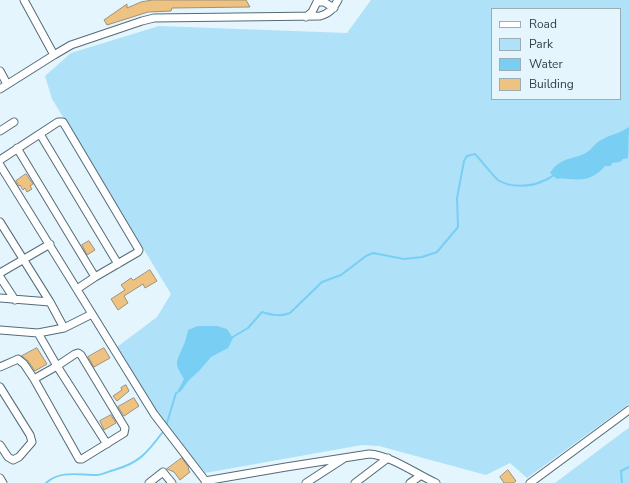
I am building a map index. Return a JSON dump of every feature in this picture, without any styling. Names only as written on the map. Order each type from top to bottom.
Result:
[{"type":"street","points":[[24,0],[54,55]]},
{"type":"street","points":[[0,89],[71,46],[142,21],[154,18],[320,16],[328,13],[334,8],[338,0]]},
{"type":"street","points":[[306,17],[312,12],[318,1],[324,2],[334,8]]},
{"type":"street","points":[[0,71],[8,84]]},
{"type":"street","points":[[0,160],[60,121],[63,122],[67,128],[139,250],[77,289]]},
{"type":"street","points":[[0,131],[14,122]]},
{"type":"street","points":[[40,134],[118,264]]},
{"type":"street","points":[[18,148],[95,277]]},
{"type":"street","points":[[0,165],[154,414],[206,482],[344,457],[377,454],[388,458],[436,483]]},
{"type":"street","points":[[0,222],[50,302],[64,328]]},
{"type":"street","points":[[0,273],[50,244]]},
{"type":"street","points":[[0,277],[15,300]]},
{"type":"street","points":[[0,298],[50,302]]},
{"type":"street","points":[[0,330],[38,333],[64,328],[92,314]]},
{"type":"street","points":[[38,333],[57,366],[107,444]]},
{"type":"street","points":[[0,367],[18,359],[22,361],[34,379],[79,459],[82,459],[124,433],[125,428],[83,356],[78,353],[34,379]]},
{"type":"street","points":[[0,387],[30,435],[32,442],[19,457],[13,460],[8,457],[0,445]]},
{"type":"street","points":[[530,483],[629,410]]},
{"type":"street","points":[[306,483],[344,457]]},
{"type":"street","points":[[355,483],[388,458]]},
{"type":"street","points":[[149,483],[164,472],[172,483]]},
{"type":"street","points":[[410,483],[420,476]]},
{"type":"street","points":[[0,478],[3,483]]},
{"type":"green space","points":[[371,0],[629,0],[629,404],[527,478],[510,463],[486,475],[379,446],[362,445],[205,473],[163,421],[117,347],[157,317],[171,294],[52,99],[45,76],[71,53],[159,26],[347,33]]},
{"type":"green space","points":[[629,428],[629,483],[555,483],[623,432]]},
{"type":"water","points":[[629,127],[628,158],[623,159],[620,162],[612,163],[611,166],[605,166],[598,173],[585,179],[557,179],[550,173],[561,162],[584,154],[602,140]]},
{"type":"water","points":[[198,326],[217,326],[227,329],[233,338],[228,348],[211,357],[189,380],[181,391],[176,394],[184,379],[179,370],[177,361],[188,330]]},
{"type":"building","points":[[153,0],[246,0],[250,7],[172,8],[171,11],[148,12],[107,25],[104,20],[127,4],[127,8],[141,2]]},
{"type":"building","points":[[26,174],[33,184],[30,186],[32,189],[27,192],[25,188],[23,190],[20,185],[19,186],[16,181]]},
{"type":"building","points":[[89,241],[95,250],[87,255],[82,245]]},
{"type":"building","points":[[150,270],[157,281],[145,288],[143,284],[124,296],[128,303],[118,310],[111,299],[125,290],[121,285],[131,278],[133,280]]},
{"type":"building","points":[[37,348],[47,364],[35,371],[28,361],[22,356]]},
{"type":"building","points":[[104,348],[110,358],[94,367],[88,357]]},
{"type":"building","points":[[126,385],[129,391],[117,401],[113,396],[122,390],[121,388]]},
{"type":"building","points":[[134,398],[139,406],[124,416],[118,407]]},
{"type":"building","points":[[111,415],[116,423],[104,430],[100,421]]},
{"type":"building","points":[[182,458],[190,472],[180,480],[174,472],[167,469]]},
{"type":"building","points":[[508,470],[516,481],[513,483],[504,483],[500,477]]},
{"type":"waterway","points":[[231,338],[248,328],[262,312],[276,315],[290,313],[322,282],[341,275],[366,256],[373,253],[404,259],[422,257],[437,252],[458,227],[457,198],[464,161],[467,156],[475,154],[493,175],[503,183],[520,186],[527,185],[538,183],[554,175]]},
{"type":"waterway","points":[[166,426],[176,393]]},
{"type":"waterway","points":[[46,483],[57,476],[70,474],[98,475],[130,464],[147,452],[162,433]]},
{"type":"waterway","points":[[622,483],[621,471],[629,467]]}]
